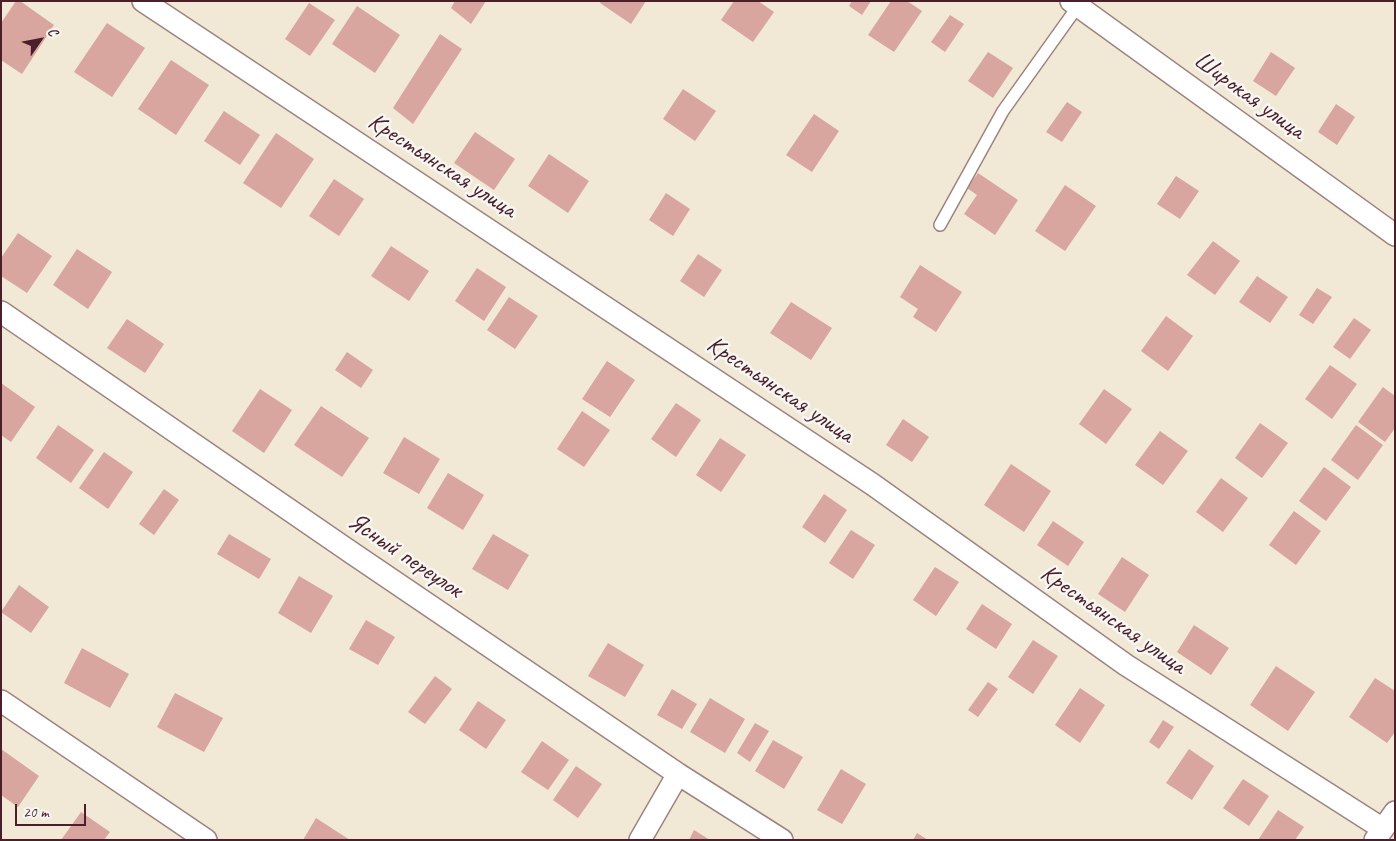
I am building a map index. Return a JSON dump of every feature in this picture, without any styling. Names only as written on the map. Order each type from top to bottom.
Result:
[{"type":"street","name":"Крестьянская улица","points":[[143,1],[872,484],[1126,665],[1379,834]]},
{"type":"street","name":"Широкая улица","points":[[1075,4],[1395,235]]},
{"type":"street","name":"Ясный переулок","points":[[1,312],[344,548],[678,774],[782,840]]},
{"type":"street","points":[[1,701],[206,840]]},
{"type":"street","points":[[640,840],[678,774]]},
{"type":"street","points":[[1379,834],[1395,812]]},
{"type":"lane","points":[[940,224],[1003,111],[1075,4]]},
{"type":"building","points":[[16,1],[20,1],[54,25],[22,74],[1,60],[1,23]]},
{"type":"building","points":[[455,1],[486,1],[471,24],[451,8]]},
{"type":"building","points":[[601,1],[646,1],[631,24],[600,3]]},
{"type":"building","points":[[734,1],[758,1],[774,12],[753,42],[721,20]]},
{"type":"building","points":[[852,1],[871,1],[862,15],[849,6]]},
{"type":"building","points":[[891,1],[907,1],[922,11],[894,52],[868,35]]},
{"type":"building","points":[[309,3],[335,20],[310,56],[285,39]]},
{"type":"building","points":[[357,6],[400,35],[375,73],[332,44]]},
{"type":"building","points":[[950,15],[964,24],[945,52],[931,42]]},
{"type":"building","points":[[107,23],[145,48],[112,97],[74,72]]},
{"type":"building","points":[[440,34],[462,49],[413,124],[393,108]]},
{"type":"building","points":[[988,52],[1013,68],[993,98],[968,81]]},
{"type":"building","points":[[1271,52],[1295,68],[1276,96],[1253,81]]},
{"type":"building","points":[[171,60],[209,85],[176,135],[138,109]]},
{"type":"building","points":[[683,89],[716,111],[695,141],[663,119]]},
{"type":"building","points":[[1067,102],[1082,112],[1062,142],[1046,132]]},
{"type":"building","points":[[1336,104],[1355,117],[1337,145],[1318,132]]},
{"type":"building","points":[[224,111],[260,135],[240,165],[204,141]]},
{"type":"building","points":[[814,114],[839,131],[812,172],[786,155]]},
{"type":"building","points":[[475,132],[515,159],[494,190],[454,163]]},
{"type":"building","points":[[276,133],[314,159],[281,208],[243,183]]},
{"type":"building","points":[[549,154],[589,181],[568,213],[528,186]]},
{"type":"building","points":[[978,173],[1018,200],[995,235],[964,214],[977,195],[967,188]]},
{"type":"building","points":[[1176,176],[1199,191],[1180,219],[1157,204]]},
{"type":"building","points":[[334,179],[364,199],[339,236],[309,216]]},
{"type":"building","points":[[1065,185],[1096,206],[1065,251],[1035,231]]},
{"type":"building","points":[[666,193],[690,209],[673,236],[649,220]]},
{"type":"building","points":[[18,233],[52,256],[27,293],[1,276],[1,258]]},
{"type":"building","points":[[1213,241],[1240,261],[1215,295],[1187,275]]},
{"type":"building","points":[[391,246],[429,271],[409,301],[371,276]]},
{"type":"building","points":[[77,249],[112,272],[88,309],[53,285]]},
{"type":"building","points":[[698,254],[722,270],[704,297],[680,281]]},
{"type":"building","points":[[920,265],[962,292],[936,332],[913,317],[918,309],[900,297]]},
{"type":"building","points":[[477,268],[506,287],[484,321],[455,301]]},
{"type":"building","points":[[1257,276],[1288,297],[1270,323],[1239,302]]},
{"type":"building","points":[[1317,288],[1332,297],[1313,324],[1299,315]]},
{"type":"building","points":[[509,297],[538,316],[515,349],[487,330]]},
{"type":"building","points":[[791,302],[832,328],[811,360],[770,333]]},
{"type":"building","points":[[1166,316],[1193,336],[1168,371],[1141,351]]},
{"type":"building","points":[[1354,318],[1371,330],[1350,359],[1333,347]]},
{"type":"building","points":[[127,319],[164,344],[145,373],[107,348]]},
{"type":"building","points":[[347,352],[373,370],[361,388],[335,370]]},
{"type":"building","points":[[607,361],[635,380],[610,417],[582,399]]},
{"type":"building","points":[[1330,365],[1357,384],[1332,419],[1305,399]]},
{"type":"building","points":[[1,383],[35,407],[11,442],[1,435]]},
{"type":"building","points":[[1383,387],[1395,396],[1395,428],[1385,442],[1358,422]]},
{"type":"building","points":[[260,389],[292,410],[264,453],[232,431]]},
{"type":"building","points":[[1104,389],[1132,409],[1106,444],[1079,424]]},
{"type":"building","points":[[676,403],[701,420],[676,457],[651,439]]},
{"type":"building","points":[[321,406],[369,438],[342,477],[294,445]]},
{"type":"building","points":[[582,411],[610,430],[584,467],[557,449]]},
{"type":"building","points":[[903,419],[929,437],[912,462],[886,445]]},
{"type":"building","points":[[1260,423],[1288,443],[1262,478],[1235,458]]},
{"type":"building","points":[[58,425],[94,450],[71,483],[36,458]]},
{"type":"building","points":[[1356,425],[1383,445],[1358,480],[1331,460]]},
{"type":"building","points":[[1160,431],[1188,451],[1163,485],[1135,465]]},
{"type":"building","points":[[404,437],[440,459],[419,494],[383,473]]},
{"type":"building","points":[[720,438],[746,455],[721,492],[696,475]]},
{"type":"building","points":[[104,452],[133,472],[108,509],[79,488]]},
{"type":"building","points":[[1011,464],[1051,491],[1024,532],[984,505]]},
{"type":"building","points":[[1324,467],[1351,487],[1326,521],[1299,501]]},
{"type":"building","points":[[448,473],[484,495],[463,530],[427,508]]},
{"type":"building","points":[[1221,478],[1248,498],[1223,532],[1196,512]]},
{"type":"building","points":[[164,489],[179,500],[154,535],[139,524]]},
{"type":"building","points":[[824,494],[847,510],[825,543],[802,527]]},
{"type":"building","points":[[1294,511],[1321,531],[1296,565],[1269,545]]},
{"type":"building","points":[[1053,521],[1084,542],[1068,566],[1037,545]]},
{"type":"building","points":[[851,530],[875,545],[853,579],[829,563]]},
{"type":"building","points":[[229,534],[271,559],[259,579],[217,554]]},
{"type":"building","points":[[493,534],[529,555],[508,590],[472,569]]},
{"type":"building","points":[[1122,557],[1149,575],[1125,612],[1098,594]]},
{"type":"building","points":[[935,567],[959,582],[936,616],[913,600]]},
{"type":"building","points":[[299,576],[333,596],[311,633],[278,613]]},
{"type":"building","points":[[19,585],[49,607],[31,633],[1,612]]},
{"type":"building","points":[[982,604],[1012,624],[996,649],[966,629]]},
{"type":"building","points":[[366,620],[395,637],[378,665],[349,649]]},
{"type":"building","points":[[1194,625],[1229,648],[1211,675],[1177,652]]},
{"type":"building","points":[[1033,640],[1058,656],[1033,694],[1008,677]]},
{"type":"building","points":[[608,643],[644,665],[625,697],[588,676]]},
{"type":"building","points":[[82,648],[129,674],[110,708],[64,683]]},
{"type":"building","points":[[1276,666],[1315,692],[1288,731],[1250,705]]},
{"type":"building","points":[[435,676],[452,689],[425,724],[408,712]]},
{"type":"building","points":[[1375,678],[1395,691],[1395,732],[1387,743],[1349,717]]},
{"type":"building","points":[[988,682],[998,689],[978,717],[968,710]]},
{"type":"building","points":[[1080,688],[1105,705],[1080,743],[1055,725]]},
{"type":"building","points":[[672,689],[697,704],[682,729],[657,715]]},
{"type":"building","points":[[175,693],[223,718],[204,752],[157,727]]},
{"type":"building","points":[[710,698],[745,719],[725,753],[690,732]]},
{"type":"building","points":[[478,701],[506,720],[486,749],[459,730]]},
{"type":"building","points":[[1163,720],[1174,727],[1159,749],[1149,742]]},
{"type":"building","points":[[755,723],[769,731],[750,762],[737,753]]},
{"type":"building","points":[[773,740],[803,757],[784,789],[755,771]]},
{"type":"building","points":[[542,741],[569,760],[548,790],[521,772]]},
{"type":"building","points":[[1,749],[39,776],[18,807],[1,795]]},
{"type":"building","points":[[1189,749],[1214,766],[1192,800],[1166,783]]},
{"type":"building","points":[[576,766],[602,784],[578,818],[553,800]]},
{"type":"building","points":[[841,769],[866,784],[842,824],[817,810]]},
{"type":"building","points":[[1243,779],[1269,796],[1249,826],[1223,808]]},
{"type":"building","points":[[1278,810],[1304,827],[1295,840],[1258,840]]},
{"type":"building","points":[[81,812],[110,832],[104,840],[61,840]]},
{"type":"building","points":[[316,818],[350,840],[303,840]]},
{"type":"building","points":[[694,830],[710,840],[689,840]]},
{"type":"building","points":[[917,833],[928,840],[913,840]]}]
